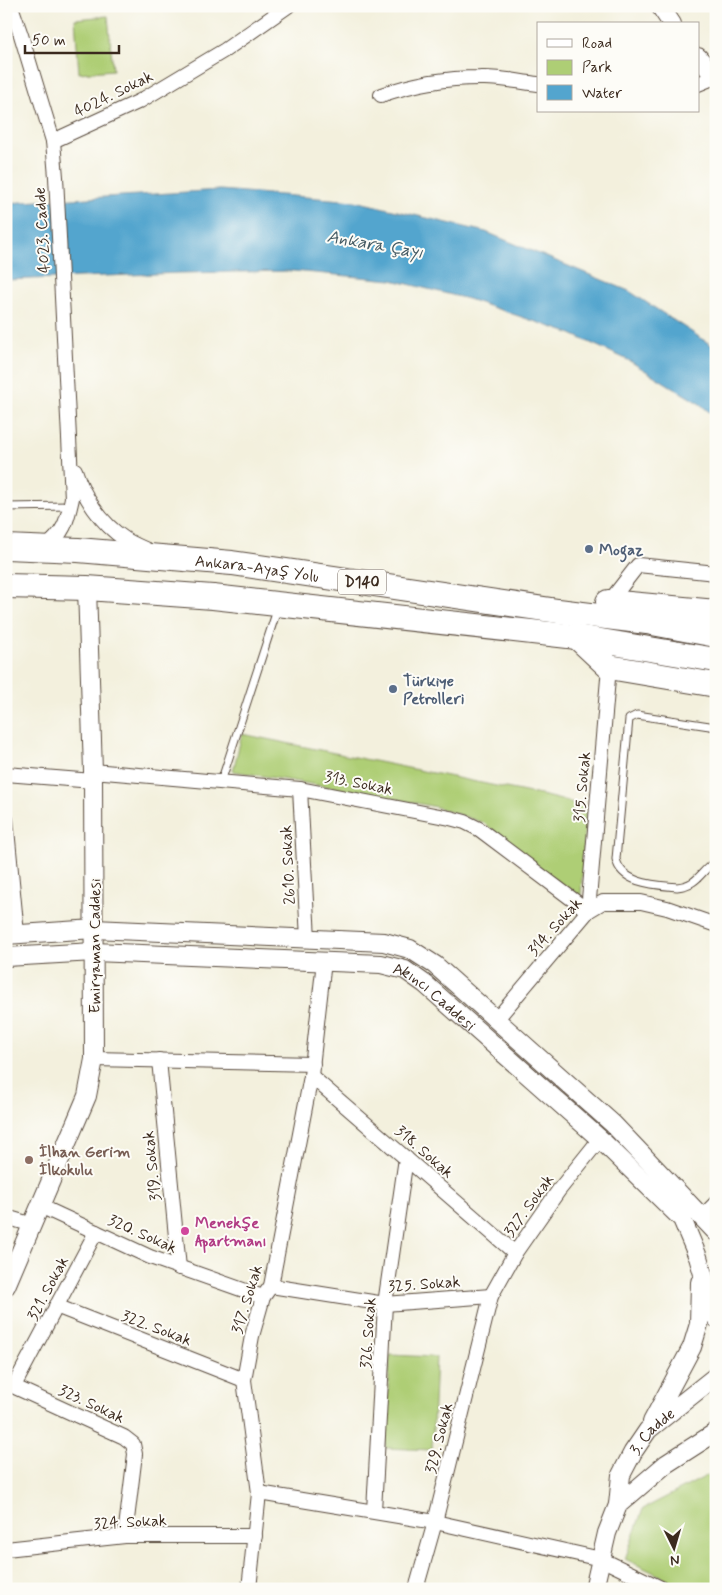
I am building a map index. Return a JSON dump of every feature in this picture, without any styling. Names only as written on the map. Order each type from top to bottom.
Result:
[{"type":"highway","name":"Ankara-Ayaş Yolu","points":[[6,547],[232,563],[558,611],[647,622],[716,635]]},
{"type":"highway","name":"Ankara-Ayaş Yolu","points":[[6,586],[87,588],[213,597],[577,638],[716,660]]},
{"type":"highway","points":[[558,611],[610,601],[716,612]]},
{"type":"highway","points":[[577,638],[609,667],[716,685]]},
{"type":"street","name":"4023. Cadde","points":[[10,6],[21,35],[53,141],[72,498],[64,528],[56,539],[44,549]]},
{"type":"street","name":"4024. Sokak","points":[[53,141],[140,101],[225,50],[288,6]]},
{"type":"street","points":[[660,6],[671,22]]},
{"type":"street","points":[[700,59],[715,77],[700,83]]},
{"type":"street","points":[[381,95],[403,87],[451,79],[482,77],[537,84]]},
{"type":"street","name":"4023. Cadde","points":[[71,458],[79,482],[94,508],[108,526],[124,539],[160,557]]},
{"type":"street","points":[[610,601],[638,565],[716,573]]},
{"type":"street","name":"Emiryaman Caddesi","points":[[6,1286],[87,1096],[94,1059],[93,776],[87,588]]},
{"type":"street","name":"315. Sokak","points":[[588,911],[609,667]]},
{"type":"street","name":"313. Sokak","points":[[6,774],[221,782],[300,789],[450,818],[465,822],[479,829],[588,911]]},
{"type":"street","name":"2610. Sokak","points":[[300,789],[308,939]]},
{"type":"street","points":[[6,819],[12,934]]},
{"type":"street","name":"314. Sokak","points":[[496,1020],[588,911],[603,902],[622,900],[641,902],[667,908],[716,925]]},
{"type":"street","name":"Akıncı Caddesi","points":[[12,934],[94,929],[384,942],[410,949],[435,965],[613,1124],[710,1223]]},
{"type":"street","name":"Akıncı Caddesi","points":[[6,957],[94,952],[324,961],[387,965],[405,970],[416,977],[600,1139],[682,1218],[698,1257],[716,1318]]},
{"type":"street","name":"317. Sokak","points":[[249,1589],[259,1492],[244,1380],[252,1336],[267,1292],[312,1070],[324,961]]},
{"type":"street","points":[[94,1059],[159,1060],[312,1070]]},
{"type":"street","name":"319. Sokak","points":[[159,1060],[179,1268]]},
{"type":"street","name":"318. Sokak","points":[[312,1070],[406,1158],[515,1253]]},
{"type":"street","points":[[600,1139],[613,1124]]},
{"type":"street","name":"327. Sokak","points":[[491,1296],[515,1253],[559,1190],[600,1139]]},
{"type":"street","name":"326. Sokak","points":[[374,1512],[385,1304],[406,1158]]},
{"type":"street","points":[[710,1223],[716,1203]]},
{"type":"street","name":"320. Sokak","points":[[40,1206],[150,1257],[179,1268],[267,1292]]},
{"type":"street","points":[[6,1217],[32,1224]]},
{"type":"street","name":"321. Sokak","points":[[10,1384],[56,1306],[96,1232]]},
{"type":"street","points":[[648,1430],[692,1347],[699,1324],[698,1257]]},
{"type":"street","name":"325. Sokak","points":[[267,1292],[385,1304],[491,1296]]},
{"type":"street","name":"329. Sokak","points":[[416,1589],[435,1522],[491,1296]]},
{"type":"street","name":"322. Sokak","points":[[56,1306],[244,1380]]},
{"type":"street","name":"3. Cadde","points":[[594,1589],[607,1533],[618,1505],[621,1475],[633,1452],[648,1430],[716,1376]]},
{"type":"street","name":"323. Sokak","points":[[10,1384],[124,1437],[133,1444],[135,1454],[125,1536]]},
{"type":"street","name":"3. Cadde","points":[[618,1505],[666,1464],[716,1432]]},
{"type":"street","points":[[259,1492],[435,1522],[601,1559],[663,1589]]},
{"type":"street","name":"324. Sokak","points":[[6,1549],[125,1536],[255,1536]]},
{"type":"lane","points":[[6,507],[70,506]]},
{"type":"lane","points":[[221,782],[278,604]]},
{"type":"lane","points":[[716,727],[637,715],[629,719],[616,859],[619,870],[627,877],[677,887],[696,881],[716,861]]},
{"type":"green space","points":[[108,16],[113,70],[79,73],[75,19]]},
{"type":"green space","points":[[242,734],[586,806],[581,896],[555,880],[484,823],[436,807],[233,771]]},
{"type":"green space","points":[[390,1355],[436,1357],[432,1450],[385,1448]]},
{"type":"green space","points":[[716,1471],[716,1589],[688,1589],[625,1559],[643,1509]]},
{"type":"water","name":"Ankara Çayı","points":[[220,190],[355,201],[486,232],[629,291],[716,348],[716,418],[700,404],[628,360],[569,333],[468,299],[392,280],[293,271],[180,273],[6,280],[6,203]]},
{"type":"place","name":"Mogaz","points":[[589,549]]},
{"type":"place","name":"Türkiye Petrolleri","points":[[393,689]]},
{"type":"place","name":"İlhan Gerim İlkokulu","points":[[29,1160]]},
{"type":"place","name":"Menekşe Apartmanı","points":[[185,1231]]}]
